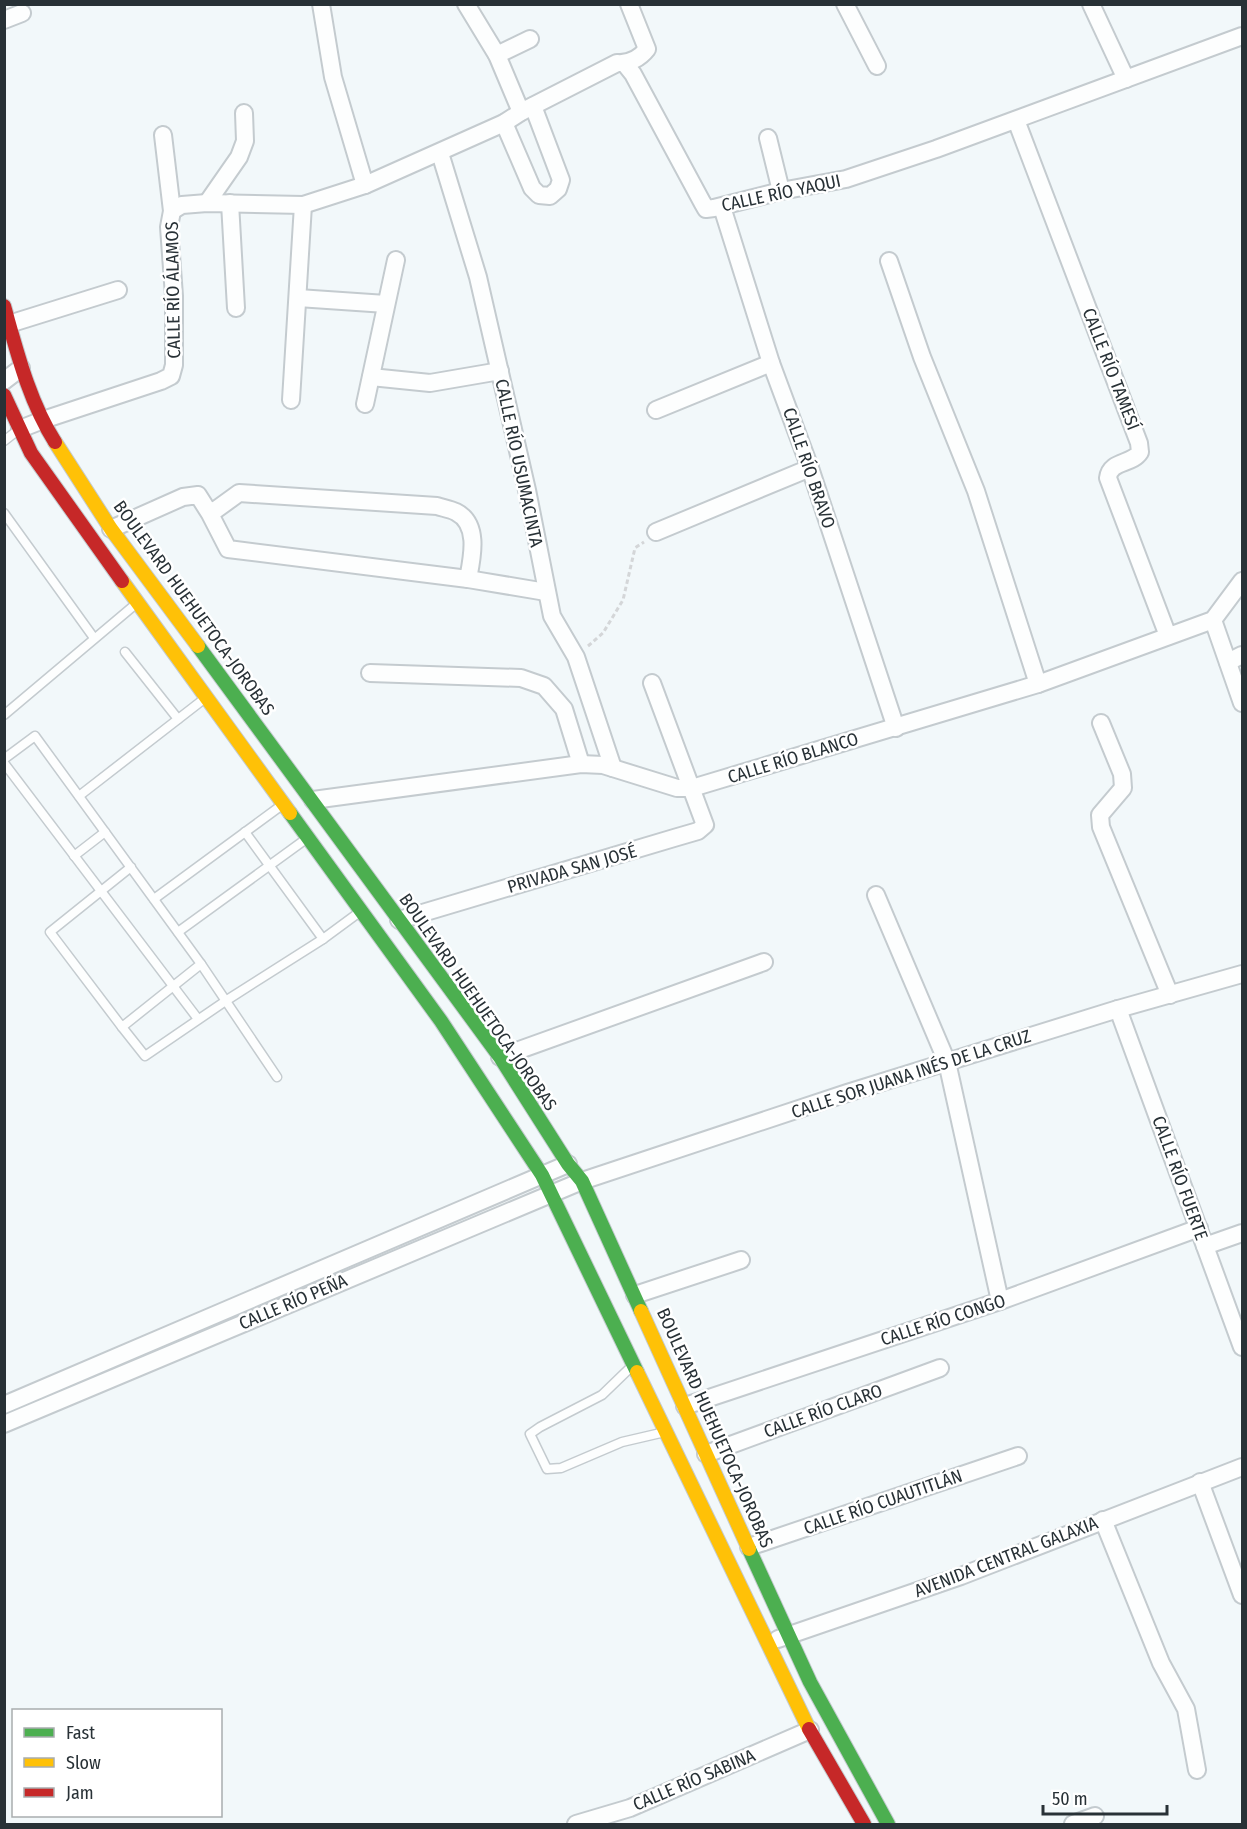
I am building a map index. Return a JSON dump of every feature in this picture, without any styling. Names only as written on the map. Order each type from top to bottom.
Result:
[{"type":"main road","name":"BOULEVARD HUEHUETOCA-JOROBAS","points":[[4,306],[21,368],[43,420],[111,529],[313,800],[500,1057],[568,1164],[582,1181],[810,1682],[888,1824]]},
{"type":"main road","points":[[4,395],[31,453],[137,603],[441,1021],[542,1175],[810,1730],[864,1824]]},
{"type":"street","points":[[321,4],[333,77],[365,185]]},
{"type":"street","points":[[466,4],[527,109],[561,180],[558,189],[550,196],[539,195],[532,188],[504,123]]},
{"type":"street","points":[[291,400],[303,205],[365,185],[440,153],[504,123],[617,63],[625,64],[642,55],[647,49],[629,4]]},
{"type":"street","points":[[845,4],[877,66]]},
{"type":"street","points":[[1091,4],[1126,80]]},
{"type":"street","points":[[4,20],[22,13]]},
{"type":"street","name":"CALLE RÍO YAQUI","points":[[625,64],[633,74],[706,209],[846,179],[936,149],[1242,36]]},
{"type":"street","points":[[497,55],[530,39]]},
{"type":"street","points":[[207,203],[239,157],[246,141],[244,113]]},
{"type":"street","name":"CALLE RÍO TAMESÍ","points":[[1016,120],[1139,443],[1140,452],[1137,457],[1114,466],[1109,471],[1108,478],[1168,636]]},
{"type":"street","points":[[163,135],[172,211]]},
{"type":"street","points":[[768,138],[781,192]]},
{"type":"street","name":"CALLE RÍO USUMACINTA","points":[[440,153],[478,277],[527,490],[552,616],[576,657],[613,768]]},
{"type":"street","name":"CALLE RÍO ÁLAMOS","points":[[20,429],[171,376],[174,364],[174,296],[169,227],[172,211],[182,205],[207,203],[303,205]]},
{"type":"street","points":[[230,203],[236,308]]},
{"type":"street","name":"CALLE RÍO BRAVO","points":[[723,207],[771,363],[810,468],[896,728]]},
{"type":"street","points":[[365,404],[396,260]]},
{"type":"street","points":[[889,261],[922,357],[976,491],[1038,684]]},
{"type":"street","points":[[9,324],[118,290]]},
{"type":"street","points":[[298,298],[386,304]]},
{"type":"street","points":[[656,410],[771,363]]},
{"type":"street","points":[[4,381],[21,368]]},
{"type":"street","points":[[372,377],[430,383],[500,371]]},
{"type":"street","points":[[656,532],[810,468]]},
{"type":"street","points":[[210,514],[239,493],[437,506],[458,512],[466,522],[474,543],[468,579]]},
{"type":"street","points":[[111,529],[183,497],[198,495],[228,549],[468,579],[546,592]]},
{"type":"street","points":[[1242,581],[1213,620],[1235,658],[1242,703]]},
{"type":"street","name":"CALLE RÍO BLANCO","points":[[313,800],[581,764],[603,765],[677,789],[692,788],[1038,684],[1213,620]]},
{"type":"street","points":[[370,673],[521,678],[544,686],[564,709],[581,764]]},
{"type":"street","points":[[652,683],[692,788]]},
{"type":"street","points":[[1101,723],[1122,774],[1123,788],[1100,815],[1101,827],[1170,995]]},
{"type":"street","name":"PRIVADA SAN JOSÉ","points":[[399,920],[698,831],[705,825],[692,788]]},
{"type":"street","points":[[876,895],[947,1062],[1000,1301]]},
{"type":"street","points":[[500,1057],[764,962]]},
{"type":"street","name":"CALLE SOR JUANA INÉS DE LA CRUZ","points":[[582,1181],[848,1093],[1118,1009],[1242,974]]},
{"type":"street","name":"CALLE RÍO FUERTE","points":[[1118,1009],[1242,1347]]},
{"type":"street","name":"CALLE RÍO PEÑA","points":[[4,1405],[568,1164]]},
{"type":"street","name":"CALLE RÍO PEÑA","points":[[4,1424],[582,1181]]},
{"type":"street","name":"CALLE RÍO CONGO","points":[[685,1406],[1000,1301],[1199,1228]]},
{"type":"street","points":[[1205,1246],[1242,1233]]},
{"type":"street","points":[[635,1295],[741,1260]]},
{"type":"street","name":"CALLE RÍO CLARO","points":[[706,1454],[940,1368]]},
{"type":"street","name":"CALLE RÍO CUAUTITLÁN","points":[[749,1547],[1018,1456]]},
{"type":"street","name":"AVENIDA CENTRAL GALAXIA","points":[[769,1642],[961,1576],[1242,1467]]},
{"type":"street","points":[[1200,1482],[1242,1595]]},
{"type":"street","points":[[1103,1520],[1161,1663],[1186,1709],[1197,1770]]},
{"type":"street","name":"CALLE RÍO SABINA","points":[[576,1824],[630,1808],[810,1730]]},
{"type":"street","points":[[1073,1824],[1095,1816]]},
{"type":"lane","points":[[4,441],[20,429]]},
{"type":"lane","points":[[4,513],[94,638]]},
{"type":"lane","points":[[4,715],[137,603]]},
{"type":"lane","points":[[125,652],[178,720]]},
{"type":"lane","points":[[79,796],[206,698]]},
{"type":"lane","points":[[198,1019],[4,761],[35,736],[201,964],[277,1077]]},
{"type":"lane","points":[[154,899],[283,804]]},
{"type":"lane","points":[[74,856],[105,832]]},
{"type":"lane","points":[[245,832],[323,939]]},
{"type":"lane","points":[[178,932],[308,838]]},
{"type":"lane","points":[[131,867],[50,932],[145,1056],[226,1000],[323,939],[361,911]]},
{"type":"lane","points":[[122,1027],[201,964]]},
{"type":"lane","points":[[633,1365],[602,1395],[530,1434],[547,1469],[561,1468],[622,1442],[665,1432]]},
{"type":"path","points":[[576,657],[603,633],[623,600],[635,548],[656,532]]},
{"type":"traffic: fast","points":[[198,646],[500,1057],[568,1164],[582,1181],[641,1311]]},
{"type":"traffic: fast","points":[[290,813],[441,1021],[542,1175],[637,1372]]},
{"type":"traffic: fast","points":[[749,1549],[810,1682],[888,1824]]},
{"type":"traffic: slow","points":[[55,442],[111,529],[198,646]]},
{"type":"traffic: slow","points":[[122,581],[290,813]]},
{"type":"traffic: slow","points":[[641,1311],[749,1549]]},
{"type":"traffic: slow","points":[[637,1372],[809,1729]]},
{"type":"traffic: jam","points":[[4,306],[31,393],[55,442]]},
{"type":"traffic: jam","points":[[4,395],[31,453],[122,581]]},
{"type":"traffic: jam","points":[[809,1729],[864,1824]]}]
